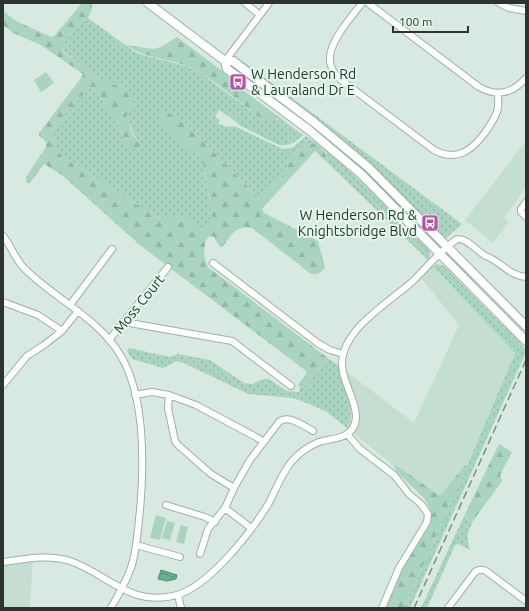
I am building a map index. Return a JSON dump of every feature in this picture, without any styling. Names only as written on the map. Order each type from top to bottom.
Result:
[{"type":"main road","points":[[148,3],[225,60],[233,61],[342,145],[368,167],[526,326]]},
{"type":"main road","points":[[225,60],[227,69],[309,130],[361,174],[526,341]]},
{"type":"street","points":[[245,3],[260,15]]},
{"type":"street","points":[[225,60],[269,3]]},
{"type":"street","points":[[362,3],[336,40],[330,54],[331,66],[345,83],[440,154],[454,156],[467,151],[475,145],[493,121],[499,103],[498,94]]},
{"type":"street","points":[[368,3],[486,91],[498,94],[513,89],[526,78]]},
{"type":"street","points":[[499,3],[509,8],[526,11]]},
{"type":"street","points":[[526,202],[521,209],[521,212],[526,217]]},
{"type":"street","points":[[3,236],[9,243],[25,270],[37,281],[95,324],[121,356],[129,372],[139,416],[143,472],[136,545],[130,570],[122,589],[111,608]]},
{"type":"street","points":[[3,562],[42,557],[62,559],[80,565],[131,593],[148,597],[178,595],[197,585],[236,547],[251,528],[268,503],[287,468],[298,455],[316,444],[340,438],[347,434],[354,425],[356,415],[343,372],[343,354],[350,341],[365,321],[375,311],[402,291],[454,240],[460,239],[509,271],[526,277]]},
{"type":"street","points":[[70,305],[112,249]]},
{"type":"street","points":[[213,263],[319,344],[330,350],[343,354]]},
{"type":"street","name":"Moss Court","points":[[109,340],[168,267]]},
{"type":"street","points":[[3,302],[38,315],[62,331]]},
{"type":"street","points":[[3,385],[26,356],[44,345],[62,331],[78,311]]},
{"type":"street","points":[[124,322],[232,341],[291,386]]},
{"type":"street","points":[[135,395],[152,392],[169,395],[196,405],[264,442]]},
{"type":"street","points":[[169,395],[168,408],[175,441],[211,474],[234,488]]},
{"type":"street","points":[[200,554],[208,529],[225,508],[234,488],[250,460],[279,422],[285,419],[313,430]]},
{"type":"street","points":[[347,434],[360,449],[394,475],[409,494],[424,507],[428,514],[427,522],[415,544],[402,562],[382,608]]},
{"type":"street","points":[[166,506],[205,516],[214,522]]},
{"type":"street","points":[[225,508],[251,528]]},
{"type":"street","points":[[136,545],[180,557]]},
{"type":"street","points":[[448,608],[475,572],[479,569],[486,571],[526,601]]},
{"type":"street","points":[[178,595],[181,608]]},
{"type":"shaded area","points":[[526,141],[526,187],[504,218],[509,222],[493,243],[465,220]]},
{"type":"shaded area","points":[[431,263],[515,353],[467,466],[464,466],[440,496],[399,467],[394,466],[347,428],[350,422],[349,405],[338,372],[338,365],[414,423],[459,325],[419,275]]},
{"type":"shaded area","points":[[33,557],[30,608],[3,608],[3,562]]},
{"type":"green space","points":[[82,3],[92,3],[92,9],[88,18],[84,19],[62,46],[63,52],[95,76],[106,82],[127,88],[133,102],[132,110],[127,115],[132,133],[141,145],[142,149],[135,149],[127,144],[111,112],[93,88],[90,87],[55,126],[52,132],[56,148],[62,156],[152,214],[161,219],[179,216],[188,220],[199,229],[206,230],[211,224],[212,213],[202,159],[177,140],[159,119],[162,113],[167,112],[187,125],[259,198],[262,198],[286,172],[288,168],[287,160],[289,156],[306,145],[316,143],[324,152],[328,163],[315,151],[262,209],[264,213],[318,241],[325,267],[321,272],[311,274],[252,228],[246,227],[238,229],[231,235],[222,247],[220,247],[213,236],[208,237],[204,248],[204,256],[208,267],[329,359],[306,386],[300,387],[298,385],[306,374],[306,371],[141,246],[62,175],[44,164],[30,183],[27,183],[26,177],[46,147],[46,142],[39,135],[39,133],[83,74],[41,45],[13,33],[3,25],[3,11],[16,21],[51,37],[54,36]]},
{"type":"green space","points":[[88,18],[132,50],[140,54],[186,66],[201,73],[260,118],[277,120],[279,117],[303,135],[292,143],[279,145],[239,125],[219,110],[215,117],[220,120],[218,123],[226,127],[234,126],[283,149],[292,148],[306,136],[316,143],[306,145],[289,156],[287,160],[288,168],[286,173],[262,198],[259,198],[187,125],[162,113],[159,119],[177,140],[202,159],[212,213],[211,224],[206,230],[199,229],[188,220],[179,216],[162,219],[152,214],[62,156],[56,148],[52,132],[55,126],[89,87],[92,87],[111,112],[127,144],[141,145],[132,131],[124,87],[106,82],[95,76],[64,52],[62,46],[84,19]]},
{"type":"green space","points":[[177,37],[225,73],[232,82],[279,117],[274,121],[268,121],[260,118],[196,70],[179,63],[140,53],[126,45],[153,49],[161,47]]},
{"type":"green space","points":[[234,55],[462,224],[445,239],[354,150],[311,115],[236,59]]},
{"type":"green space","points":[[46,72],[54,83],[41,92],[34,80]]},
{"type":"green space","points":[[322,148],[343,165],[380,200],[392,213],[396,220],[429,249],[429,256],[431,258],[428,260],[328,163],[326,153]]},
{"type":"green space","points":[[436,264],[444,266],[520,343],[526,352],[410,608],[404,608],[515,353],[434,267]]},
{"type":"green space","points":[[129,348],[170,357],[178,354],[210,360],[244,383],[252,384],[263,379],[269,379],[287,391],[299,392],[300,387],[306,386],[329,359],[338,365],[339,373],[350,405],[350,421],[347,428],[327,412],[293,398],[248,394],[177,361],[163,368],[132,359],[127,351]]},
{"type":"green space","points":[[499,444],[512,452],[500,475],[502,481],[473,521],[468,520],[465,514]]},
{"type":"green space","points":[[394,466],[399,467],[440,496],[464,466],[467,466],[404,608],[385,608],[407,560],[427,528],[430,518],[430,509],[424,498],[397,472]]},
{"type":"green space","points":[[465,514],[468,520],[473,521],[468,535],[470,550],[458,544],[455,545],[427,608],[421,608]]},
{"type":"green space","points":[[156,515],[166,518],[160,540],[150,538]]},
{"type":"green space","points":[[167,521],[175,523],[170,540],[162,538]]},
{"type":"green space","points":[[181,525],[188,527],[184,544],[176,542]]},
{"type":"water","points":[[161,570],[177,575],[176,579],[167,581],[158,579]]},
{"type":"railway","points":[[414,608],[526,360]]},
{"type":"place","name":"W Henderson Rd & Lauraland Dr E","points":[[238,82]]},
{"type":"place","name":"W Henderson Rd & Knightsbridge Blvd","points":[[430,223]]}]
